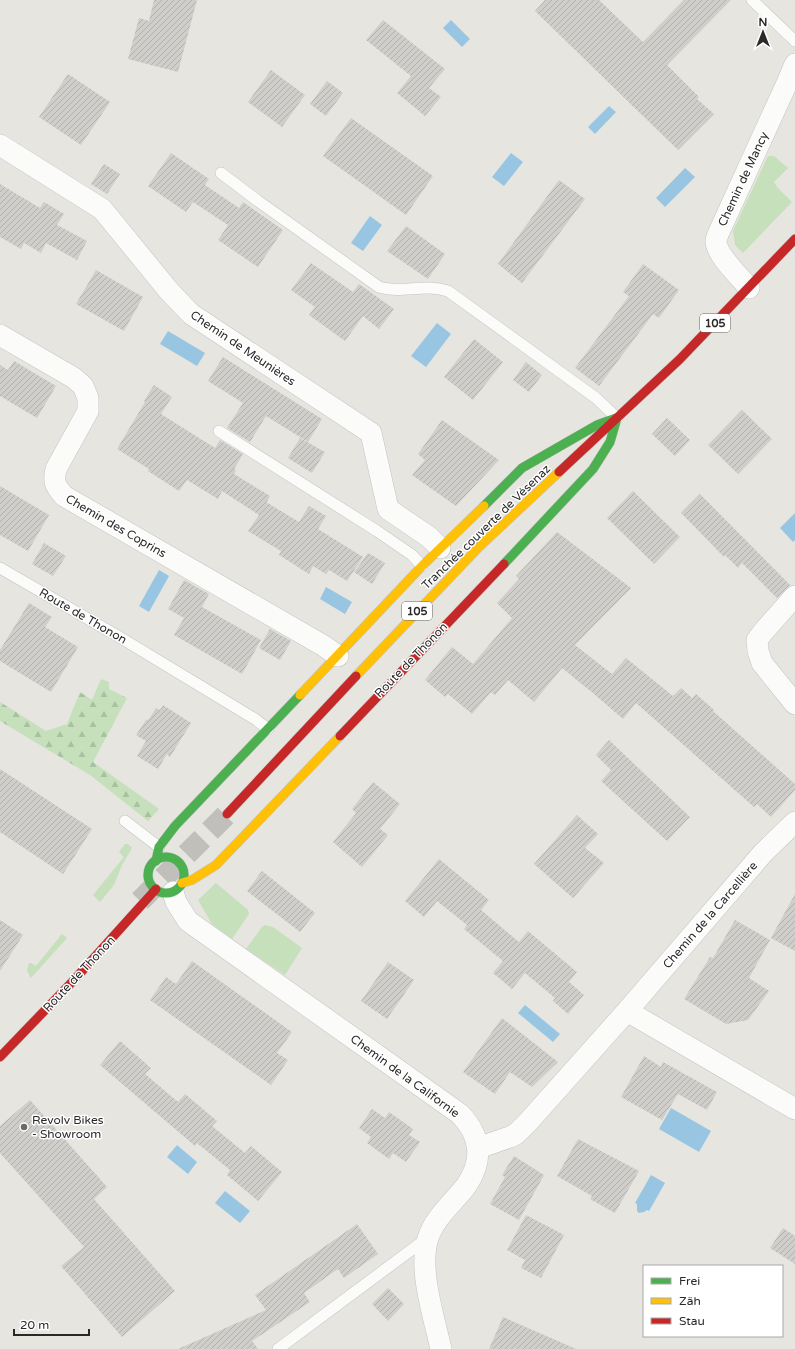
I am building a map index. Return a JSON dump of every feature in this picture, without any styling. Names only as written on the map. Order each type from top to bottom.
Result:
[{"type":"street","name":"Chemin de Mancy","points":[[749,288],[724,258],[717,247],[716,240],[788,83],[795,64]]},
{"type":"street","name":"Chemin de Meunières","points":[[0,144],[102,209],[169,291],[191,314],[371,433],[388,509],[429,538],[440,548]]},
{"type":"street","name":"Route de Thonon","points":[[156,861],[159,847],[174,826],[338,656],[422,566],[522,468],[596,425],[618,418],[680,359],[795,239]]},
{"type":"street","name":"Chemin des Coprins","points":[[0,335],[74,378],[83,386],[88,398],[88,411],[56,469],[54,478],[56,487],[64,496],[324,646],[338,656]]},
{"type":"street","name":"Route de Thonon","points":[[0,1057],[74,980],[170,888],[192,880],[216,865],[593,469],[610,442],[618,418]]},
{"type":"street","name":"Tranchée couverte de Vésenaz","points":[[227,814],[416,612],[479,547],[618,418]]},
{"type":"street","points":[[795,596],[757,640],[758,651],[762,663],[795,704]]},
{"type":"street","name":"Chemin de la Carcellière","points":[[478,1148],[506,1139],[516,1134],[529,1121],[627,1011],[763,853],[795,822]]},
{"type":"street","points":[[172,858],[177,861],[184,871],[184,877],[170,888],[149,882],[149,870],[156,861],[172,858]]},
{"type":"street","name":"Chemin de la Californie","points":[[170,888],[176,902],[188,921],[460,1114],[469,1124],[475,1136],[478,1148],[477,1161],[466,1186],[448,1205],[428,1238],[425,1268],[441,1349]]},
{"type":"street","points":[[627,1011],[795,1110]]},
{"type":"lane","points":[[752,0],[795,41]]},
{"type":"lane","points":[[221,173],[379,287],[398,290],[432,287],[448,291],[596,398],[618,418]]},
{"type":"lane","points":[[219,431],[377,531],[412,555],[422,566]]},
{"type":"lane","name":"Route de Thonon","points":[[0,568],[149,655],[255,719],[268,729]]},
{"type":"lane","points":[[125,822],[159,847]]},
{"type":"lane","points":[[278,1349],[428,1238]]},
{"type":"green space","points":[[768,156],[774,156],[788,168],[774,182],[792,202],[743,253],[735,245],[733,231]]},
{"type":"green space","points":[[101,679],[109,682],[109,689],[127,698],[93,762],[159,809],[148,821],[90,775],[0,721],[0,702],[46,731],[67,724],[80,692],[92,700]]},
{"type":"green space","points":[[125,844],[128,844],[132,848],[122,865],[114,885],[100,902],[93,895],[124,857],[119,852]]},
{"type":"green space","points":[[216,883],[248,910],[249,914],[232,939],[212,924],[198,900]]},
{"type":"green space","points":[[265,925],[273,927],[302,948],[285,975],[246,949]]},
{"type":"green space","points":[[62,934],[67,938],[31,978],[27,971],[29,963],[36,966]]},
{"type":"water","points":[[451,20],[470,39],[462,47],[443,28]]},
{"type":"water","points":[[609,106],[616,112],[595,134],[588,127]]},
{"type":"water","points":[[511,153],[523,162],[504,186],[492,177]]},
{"type":"water","points":[[685,168],[695,177],[665,207],[656,198]]},
{"type":"water","points":[[370,216],[382,225],[363,251],[351,243]]},
{"type":"water","points":[[437,323],[451,334],[426,367],[411,356]]},
{"type":"water","points":[[168,331],[205,353],[197,366],[160,344]]},
{"type":"water","points":[[795,513],[795,540],[793,542],[780,528]]},
{"type":"water","points":[[159,570],[169,576],[149,612],[139,606]]},
{"type":"water","points":[[326,587],[352,602],[345,614],[320,599]]},
{"type":"water","points":[[525,1005],[560,1034],[553,1042],[518,1013]]},
{"type":"water","points":[[671,1108],[711,1131],[699,1152],[659,1129]]},
{"type":"water","points":[[177,1145],[197,1162],[188,1174],[167,1157]]},
{"type":"water","points":[[651,1175],[665,1183],[649,1211],[647,1210],[639,1213],[637,1211],[637,1204],[635,1203]]},
{"type":"water","points":[[225,1191],[250,1211],[240,1223],[215,1203]]},
{"type":"building","points":[[154,0],[197,0],[178,72],[128,59],[139,18],[149,21]]},
{"type":"building","points":[[545,0],[599,0],[643,42],[684,0],[731,0],[667,65],[699,97],[697,99],[714,114],[678,150],[535,11]]},
{"type":"building","points":[[383,20],[445,69],[429,88],[441,97],[425,116],[397,93],[411,76],[366,40]]},
{"type":"building","points":[[271,70],[305,95],[282,127],[248,102]]},
{"type":"building","points":[[68,74],[110,102],[81,145],[39,117]]},
{"type":"building","points":[[327,81],[343,93],[326,116],[310,104]]},
{"type":"building","points":[[351,118],[433,176],[406,215],[323,156]]},
{"type":"building","points":[[171,153],[209,179],[205,185],[239,208],[243,202],[283,230],[258,267],[218,240],[228,225],[193,202],[186,212],[148,186]]},
{"type":"building","points":[[104,164],[120,174],[107,194],[91,184]]},
{"type":"building","points":[[559,180],[585,199],[522,283],[498,264]]},
{"type":"building","points":[[0,184],[40,208],[44,202],[64,214],[57,225],[87,241],[77,260],[46,243],[41,253],[24,243],[21,249],[0,237]]},
{"type":"building","points":[[406,226],[445,254],[428,279],[387,251]]},
{"type":"building","points":[[311,263],[353,292],[359,284],[394,309],[379,329],[363,316],[345,341],[309,315],[315,307],[291,290]]},
{"type":"building","points":[[643,264],[679,290],[659,318],[653,314],[599,386],[575,368],[629,296],[623,292]]},
{"type":"building","points":[[96,270],[143,297],[124,331],[76,304]]},
{"type":"building","points":[[474,339],[503,362],[473,400],[444,377]]},
{"type":"building","points":[[223,357],[322,419],[308,442],[266,416],[250,442],[227,428],[243,403],[208,381]]},
{"type":"building","points":[[14,361],[56,386],[37,418],[0,396],[0,365],[8,370]]},
{"type":"building","points":[[526,362],[542,375],[529,392],[513,380]]},
{"type":"building","points":[[154,385],[172,397],[161,414],[215,448],[220,440],[243,454],[234,469],[236,470],[234,474],[270,496],[267,502],[299,522],[309,506],[326,516],[318,529],[363,557],[347,581],[329,570],[326,574],[313,566],[309,574],[279,555],[281,551],[248,531],[259,515],[222,491],[218,499],[187,480],[179,491],[148,471],[149,469],[117,449]]},
{"type":"building","points":[[742,410],[772,439],[738,474],[708,445]]},
{"type":"building","points":[[667,418],[690,440],[675,456],[652,434]]},
{"type":"building","points":[[442,420],[499,460],[456,506],[412,475],[425,460],[418,454]]},
{"type":"building","points":[[300,438],[325,452],[312,473],[288,458]]},
{"type":"building","points":[[0,486],[49,515],[28,551],[0,535]]},
{"type":"building","points":[[633,491],[680,537],[654,564],[607,518]]},
{"type":"building","points":[[700,494],[790,585],[777,598],[742,563],[738,568],[725,555],[724,557],[681,513]]},
{"type":"building","points":[[557,532],[631,588],[575,645],[612,674],[626,658],[673,696],[681,688],[692,698],[696,694],[795,784],[795,790],[771,817],[757,804],[754,807],[636,703],[623,719],[562,668],[534,702],[508,680],[495,695],[491,692],[472,714],[448,694],[445,697],[425,680],[452,647],[473,664],[512,618],[497,603],[519,579],[516,576]]},
{"type":"building","points":[[44,543],[66,556],[53,576],[32,564]]},
{"type":"building","points":[[368,553],[385,563],[372,584],[354,572]]},
{"type":"building","points":[[184,580],[209,594],[202,607],[261,640],[242,674],[174,635],[184,618],[168,609]]},
{"type":"building","points":[[29,603],[52,617],[45,627],[78,647],[51,692],[0,661],[0,650]]},
{"type":"building","points":[[270,629],[291,641],[280,660],[259,648]]},
{"type":"building","points":[[163,705],[191,723],[170,757],[167,754],[158,769],[137,756],[146,741],[136,735],[156,708],[160,710]]},
{"type":"building","points":[[609,740],[690,817],[667,841],[601,781],[611,770],[596,755]]},
{"type":"building","points":[[0,769],[92,829],[63,874],[0,832]]},
{"type":"building","points":[[373,782],[400,804],[380,829],[388,835],[362,867],[333,842],[356,813],[352,809]]},
{"type":"building","points":[[577,815],[598,834],[585,848],[604,863],[573,898],[534,864]]},
{"type":"building","points":[[439,859],[489,900],[481,910],[519,942],[528,931],[577,972],[569,982],[584,995],[568,1014],[553,1001],[555,998],[525,973],[512,989],[493,973],[503,961],[464,929],[467,925],[437,901],[424,917],[405,901]]},
{"type":"building","points":[[262,871],[315,913],[300,932],[247,891]]},
{"type":"building","points":[[795,894],[795,951],[771,938]]},
{"type":"building","points":[[0,920],[23,935],[0,971]]},
{"type":"building","points":[[735,920],[770,940],[749,978],[769,991],[748,1020],[726,1024],[684,999],[710,957],[713,958]]},
{"type":"building","points":[[192,961],[292,1032],[277,1053],[288,1060],[271,1085],[150,1000],[166,977],[176,984]]},
{"type":"building","points":[[388,962],[414,980],[387,1019],[361,1001]]},
{"type":"building","points":[[502,1018],[558,1062],[532,1087],[510,1072],[495,1094],[463,1072]]},
{"type":"building","points":[[120,1041],[151,1068],[145,1074],[178,1102],[185,1094],[217,1121],[212,1126],[245,1153],[251,1146],[282,1172],[258,1201],[227,1175],[230,1170],[197,1143],[195,1146],[100,1065]]},
{"type":"building","points":[[644,1056],[661,1067],[663,1062],[717,1092],[707,1110],[678,1094],[662,1120],[621,1097]]},
{"type":"building","points":[[30,1100],[107,1187],[94,1199],[175,1291],[122,1337],[61,1266],[84,1247],[0,1153],[0,1126]]},
{"type":"building","points":[[372,1109],[385,1118],[389,1112],[413,1129],[409,1135],[420,1142],[406,1162],[393,1153],[389,1159],[367,1143],[371,1137],[359,1128]]},
{"type":"building","points":[[578,1139],[639,1171],[615,1213],[590,1199],[592,1196],[557,1176]]},
{"type":"building","points":[[514,1156],[544,1175],[519,1220],[490,1204],[505,1177],[502,1175]]},
{"type":"building","points":[[526,1215],[564,1235],[541,1278],[521,1268],[525,1260],[507,1250]]},
{"type":"building","points":[[357,1224],[378,1254],[344,1278],[338,1269],[304,1293],[310,1302],[252,1341],[258,1349],[178,1349],[266,1310],[255,1295]]},
{"type":"building","points":[[783,1228],[795,1236],[795,1264],[770,1248]]},
{"type":"building","points":[[388,1288],[404,1304],[388,1321],[372,1304]]},
{"type":"building","points":[[503,1317],[576,1349],[489,1349]]},
{"type":"tunnel","points":[[140,901],[227,814]]},
{"type":"traffic: fast","points":[[484,506],[522,468],[597,425],[616,418]]},
{"type":"traffic: fast","points":[[504,564],[593,469],[610,442],[617,418]]},
{"type":"traffic: fast","points":[[156,861],[159,847],[175,826],[300,695]]},
{"type":"traffic: fast","points":[[166,857],[176,860],[181,865],[184,875],[181,885],[176,890],[166,893],[156,890],[151,885],[148,875],[151,865],[156,860],[166,857]]},
{"type":"traffic: slow","points":[[356,676],[479,547],[559,472]]},
{"type":"traffic: slow","points":[[300,695],[422,566],[484,506]]},
{"type":"traffic: slow","points":[[182,883],[192,880],[216,865],[340,736]]},
{"type":"traffic: jam","points":[[559,472],[680,359],[795,239]]},
{"type":"traffic: jam","points":[[340,736],[504,564]]},
{"type":"traffic: jam","points":[[227,814],[356,676]]},
{"type":"traffic: jam","points":[[0,1057],[74,980],[156,889]]},
{"type":"place","name":"Revolv Bikes - Showroom","points":[[24,1127]]}]
